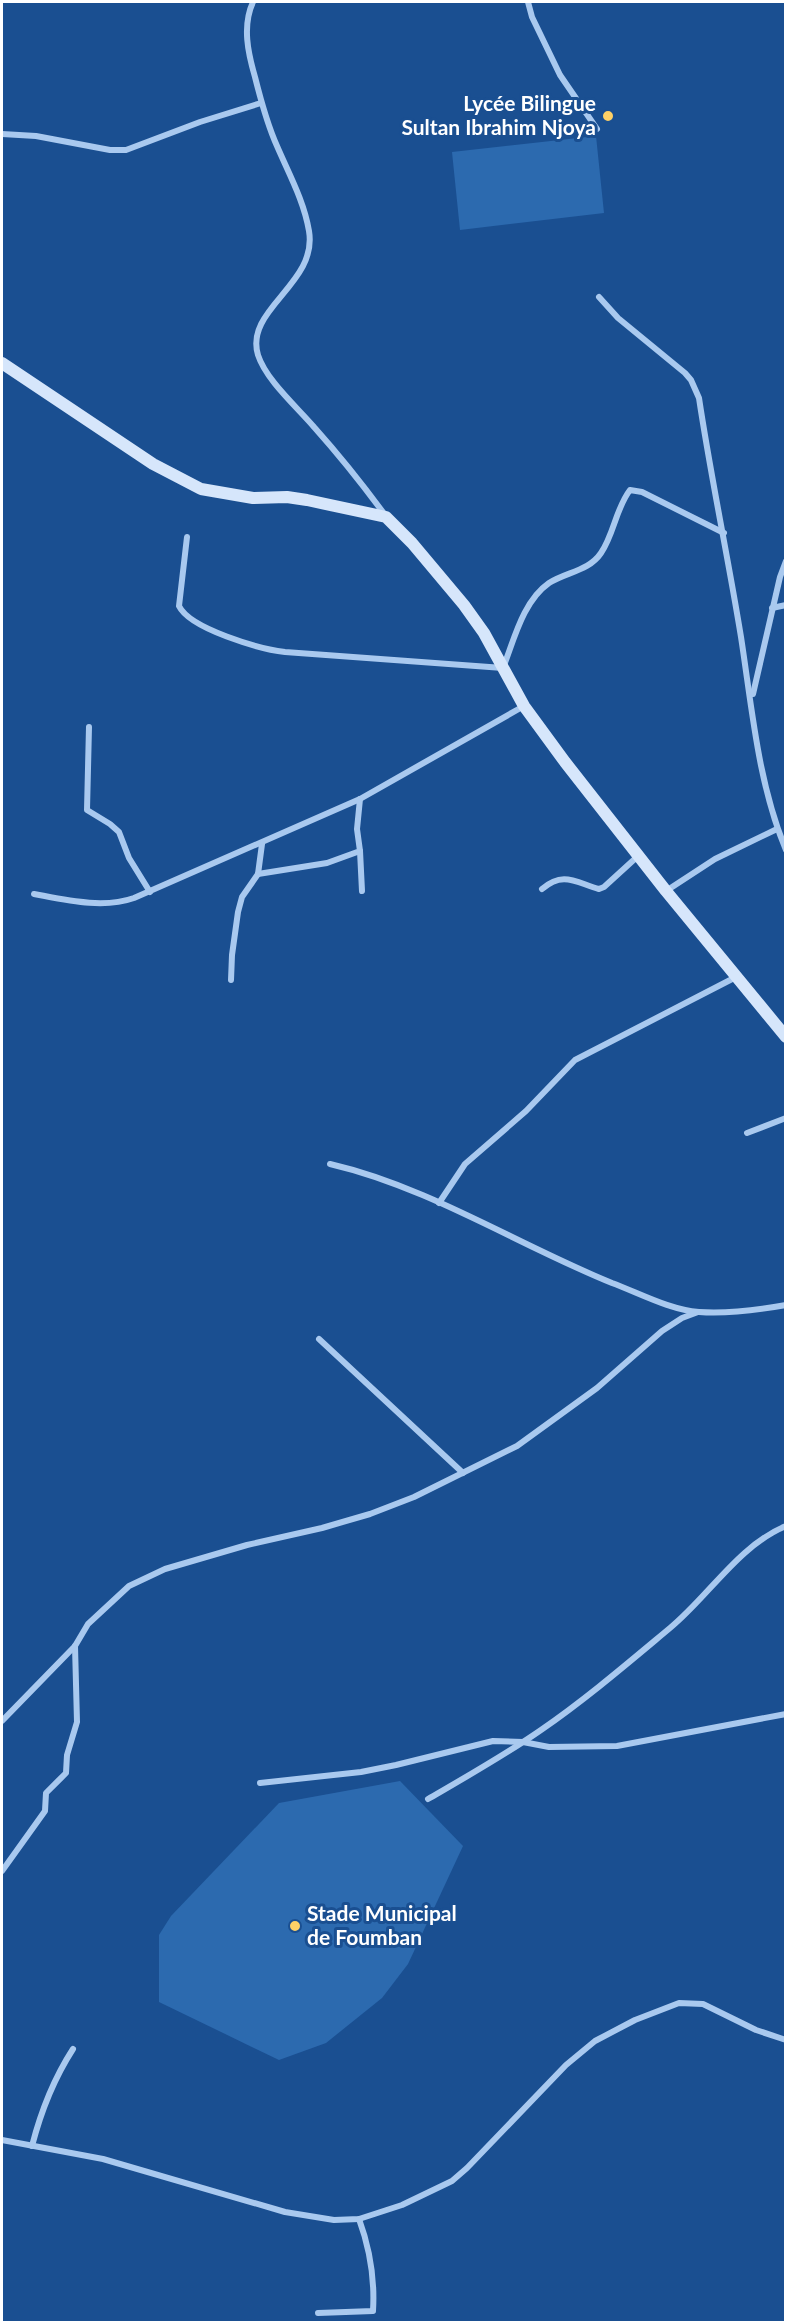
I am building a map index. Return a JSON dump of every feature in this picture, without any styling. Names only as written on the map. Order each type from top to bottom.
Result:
[{"type":"street","points":[[253,2],[247,25],[248,54],[261,104],[304,206],[310,250],[308,260],[259,328],[257,353],[268,375],[362,484],[386,517],[412,543],[464,605],[484,633],[524,706],[666,891],[786,1037]]},
{"type":"street","points":[[528,2],[532,17],[560,75],[597,129]]},
{"type":"street","points":[[2,134],[36,136],[110,150],[126,150],[200,122],[261,104]]},
{"type":"street","points":[[599,297],[618,318],[678,366],[691,380],[699,398],[724,533],[760,762],[777,829],[786,850]]},
{"type":"street","points":[[2,363],[153,464],[201,489],[253,498],[287,497],[307,500],[386,517]]},
{"type":"street","points":[[503,668],[523,618],[535,598],[553,581],[592,563],[601,553],[630,490],[642,492],[724,533]]},
{"type":"street","points":[[187,537],[179,606],[190,619],[236,641],[285,652],[503,668]]},
{"type":"street","points":[[751,700],[779,607],[786,561]]},
{"type":"street","points":[[779,607],[785,614]]},
{"type":"street","points":[[34,894],[98,903],[125,901],[150,892],[360,799],[524,706]]},
{"type":"street","points":[[89,727],[87,810],[119,832],[129,858],[150,892]]},
{"type":"street","points":[[360,799],[357,829],[362,891]]},
{"type":"street","points":[[666,891],[715,859],[777,829]]},
{"type":"street","points":[[231,980],[232,955],[240,904],[248,886],[258,874],[262,844]]},
{"type":"street","points":[[258,874],[327,863],[360,851]]},
{"type":"street","points":[[542,889],[553,879],[560,878],[599,889],[639,855]]},
{"type":"street","points":[[439,1203],[465,1164],[526,1111],[575,1060],[736,977]]},
{"type":"street","points":[[747,1133],[786,1118]]},
{"type":"street","points":[[330,1164],[384,1180],[439,1203],[575,1268],[659,1301],[698,1312]]},
{"type":"street","points":[[2,1721],[75,1646],[88,1624],[129,1586],[147,1576],[247,1545],[322,1528],[370,1514],[414,1497],[517,1446],[597,1388],[662,1331],[682,1318],[698,1312],[786,1305]]},
{"type":"street","points":[[319,1340],[464,1473]]},
{"type":"street","points":[[428,1799],[543,1729],[671,1627],[694,1607],[731,1566],[764,1538],[786,1526]]},
{"type":"street","points":[[2,1871],[45,1811],[46,1792],[66,1773],[67,1755],[77,1722],[75,1646]]},
{"type":"street","points":[[260,1783],[361,1772],[493,1741],[523,1742],[549,1747],[617,1746],[786,1714]]},
{"type":"street","points":[[2,2140],[103,2158],[285,2212],[334,2220],[359,2219],[402,2205],[452,2181],[467,2169],[566,2065],[596,2041],[634,2020],[679,2003],[693,2002],[703,2004],[756,2030],[786,2040]]},
{"type":"street","points":[[32,2146],[40,2116],[57,2074],[73,2049]]},
{"type":"street","points":[[318,2313],[373,2311],[374,2289],[370,2254],[359,2219]]},
{"type":"shaded area","points":[[596,136],[604,213],[460,230],[452,152]]},
{"type":"shaded area","name":"Stade Municipal de Foumban","points":[[400,1781],[463,1846],[408,1964],[382,1998],[326,2043],[279,2060],[159,2002],[159,1935],[171,1916],[279,1803]]},
{"type":"place","name":"Lycée Bilingue Sultan Ibrahim Njoya","points":[[608,116]]},
{"type":"place","name":"Stade Municipal de Foumban","points":[[295,1926]]}]
